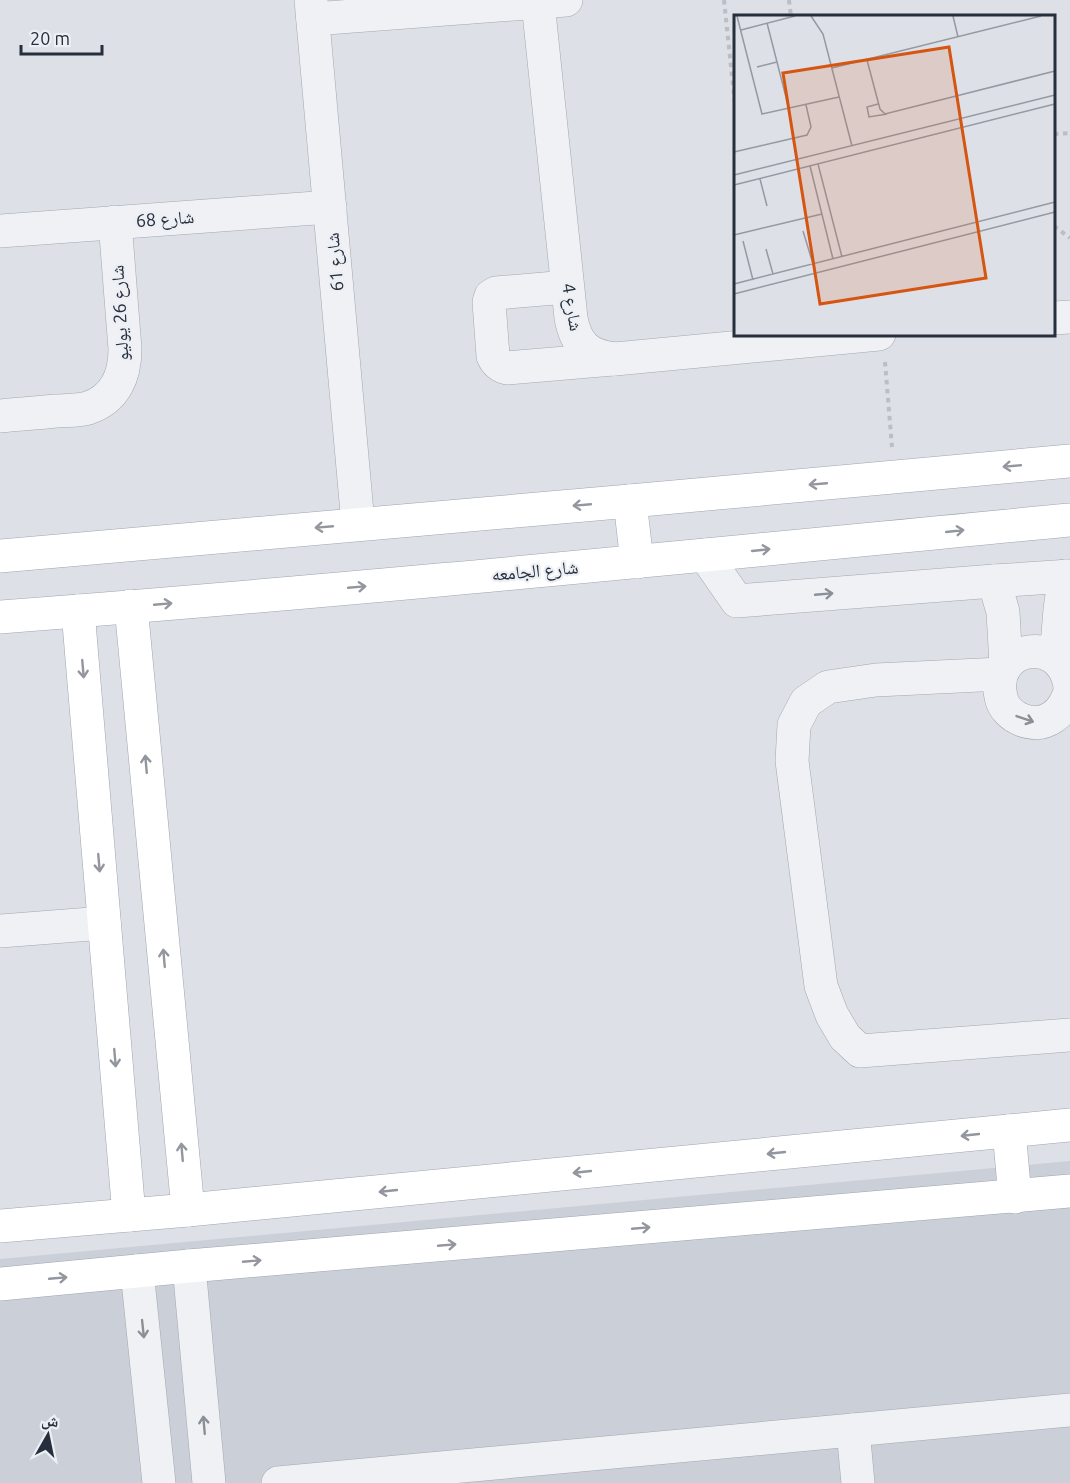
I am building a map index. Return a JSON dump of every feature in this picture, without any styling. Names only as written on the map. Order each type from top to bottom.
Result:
[{"type":"main road","points":[[0,556],[1070,461]]},
{"type":"main road","points":[[630,501],[636,562]]},
{"type":"main road","name":"شارع الجامعه","points":[[0,616],[636,562],[1070,520]]},
{"type":"main road","points":[[131,606],[188,1210]]},
{"type":"main road","points":[[78,611],[129,1215]]},
{"type":"main road","points":[[0,1226],[1070,1125]]},
{"type":"main road","points":[[1010,1131],[1015,1197]]},
{"type":"main road","points":[[0,1284],[1070,1191]]},
{"type":"street","points":[[312,9],[533,2]]},
{"type":"street","name":"شارع 4","points":[[533,2],[573,331],[580,343],[590,352],[615,359],[882,346]]},
{"type":"street","name":"شارع 61","points":[[312,9],[358,524]]},
{"type":"street","name":"شارع 68","points":[[1,223],[115,222],[330,207]]},
{"type":"street","name":"شارع 26 يوليو","points":[[0,416],[87,409],[101,402],[112,392],[120,379],[125,364],[125,349],[115,222]]},
{"type":"street","points":[[567,287],[496,293],[491,296],[489,302],[495,360],[507,368],[615,359]]},
{"type":"street","points":[[1055,318],[1070,317]]},
{"type":"street","points":[[705,555],[738,601],[994,581],[1068,576],[1060,609],[1067,702],[1059,713],[1048,720],[1034,723],[1021,720],[1009,712],[1001,701],[999,688],[1004,670],[1003,612],[994,581]]},
{"type":"street","points":[[1065,672],[1046,653],[1029,652],[1012,659],[1004,670],[876,680],[828,687],[806,702],[794,725],[792,760],[821,986],[832,1015],[845,1037],[860,1051],[1070,1035]]},
{"type":"street","points":[[0,931],[104,923]]},
{"type":"street","points":[[189,1266],[209,1483]]},
{"type":"street","points":[[137,1271],[159,1483]]},
{"type":"street","points":[[278,1483],[1070,1410]]},
{"type":"street","points":[[853,1430],[858,1483]]},
{"type":"path","points":[[724,0],[734,104]]},
{"type":"path","points":[[789,0],[790,15]]},
{"type":"path","points":[[1055,134],[1070,133]]},
{"type":"path","points":[[1055,227],[1070,238]]},
{"type":"path","points":[[882,346],[894,477]]},
{"type":"shaded area","points":[[1070,1161],[1070,1483],[0,1483],[0,1259]]}]
